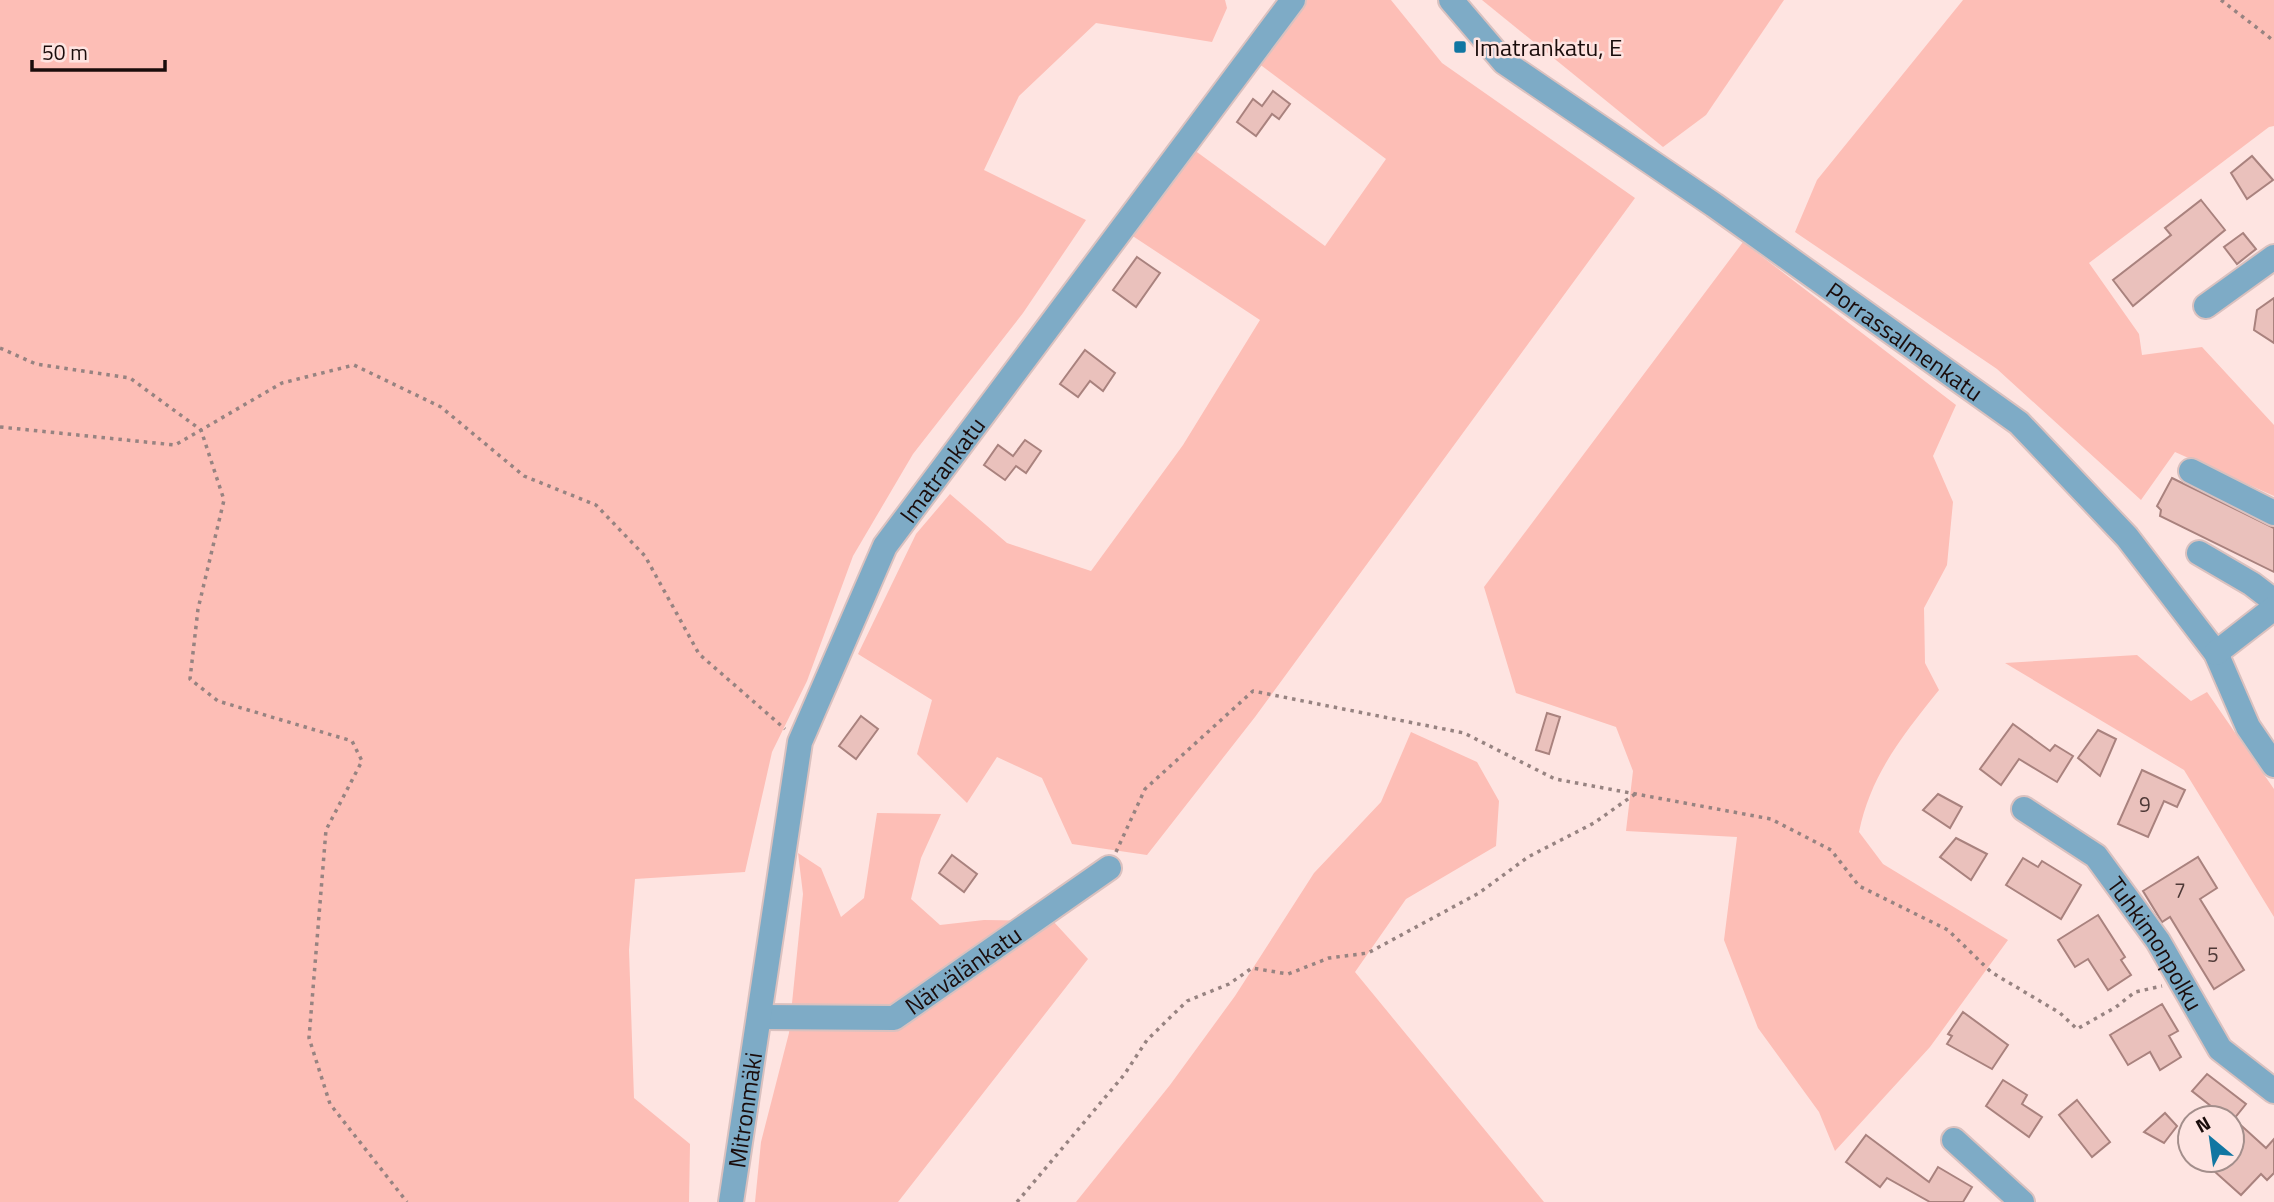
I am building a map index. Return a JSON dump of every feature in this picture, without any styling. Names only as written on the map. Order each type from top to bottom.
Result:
[{"type":"street","name":"Imatrankatu","points":[[759,1017],[800,741],[885,546],[1293,0]]},
{"type":"street","name":"Porrassalmenkatu","points":[[1451,0],[1504,62],[1714,205],[2019,423],[2127,537],[2216,653],[2248,727],[2274,765]]},
{"type":"street","points":[[2206,306],[2274,257]]},
{"type":"street","points":[[2191,471],[2274,513]]},
{"type":"street","points":[[2199,552],[2271,595],[2216,653]]},
{"type":"street","name":"Tuhkimonpolku","points":[[2024,810],[2096,856],[2158,941],[2220,1049],[2274,1091]]},
{"type":"street","name":"Närvälänkatu","points":[[759,1017],[894,1018],[1109,868]]},
{"type":"street","name":"Mitronmäki","points":[[731,1202],[759,1017]]},
{"type":"street","points":[[1954,1140],[2022,1202]]},
{"type":"path","points":[[2221,0],[2274,41]]},
{"type":"path","points":[[0,348],[36,364],[130,378],[201,430],[224,500],[198,608],[190,678],[218,701],[352,741],[362,761],[326,830],[309,1038],[330,1104],[407,1202]]},
{"type":"path","points":[[0,427],[174,445],[282,383],[354,365],[441,407],[524,476],[596,505],[645,556],[699,654],[800,741]]},
{"type":"path","points":[[1109,868],[1145,789],[1253,691],[1464,733],[1555,779],[1771,819],[1832,850],[1860,886],[1948,930],[1991,972],[2060,1013],[2077,1029],[2116,1007],[2135,992],[2181,982]]},
{"type":"path","points":[[1017,1202],[1115,1085],[1147,1040],[1187,1000],[1229,984],[1252,968],[1288,974],[1329,958],[1368,953],[1479,892],[1528,857],[1594,823],[1635,794]]},
{"type":"shaded area","points":[[0,0],[1225,0],[1227,8],[1212,42],[1096,23],[1019,96],[984,170],[1086,220],[1023,313],[913,454],[853,556],[807,681],[772,752],[745,872],[635,879],[629,950],[634,1098],[690,1144],[689,1202],[0,1202]]},
{"type":"shaded area","points":[[1293,0],[1391,0],[1442,63],[1635,198],[1255,717],[1147,855],[1072,844],[1042,778],[997,757],[967,803],[917,754],[932,700],[858,654],[916,534],[950,494],[1007,543],[1091,571],[1183,445],[1260,320],[1122,229],[1186,144],[1325,246],[1386,159],[1250,57]]},
{"type":"shaded area","points":[[1482,0],[1784,0],[1706,115],[1663,147]]},
{"type":"shaded area","points":[[1963,0],[2274,0],[2274,126],[2269,127],[2089,263],[2139,334],[2142,355],[2202,347],[2274,425],[2274,496],[2175,452],[2141,500],[1997,369],[1795,232],[1817,180]]},
{"type":"shaded area","points":[[1743,242],[1956,405],[1933,456],[1953,502],[1947,565],[1924,608],[1925,663],[1939,690],[1901,739],[1880,773],[1864,811],[1859,832],[1883,864],[2008,940],[1930,1047],[1835,1151],[1819,1112],[1758,1028],[1724,940],[1737,837],[1626,831],[1633,771],[1616,727],[1516,693],[1484,587]]},
{"type":"shaded area","points":[[2137,655],[2191,701],[2207,692],[2274,789],[2274,917],[2184,770],[2005,663]]},
{"type":"shaded area","points":[[1411,732],[1477,762],[1499,801],[1496,846],[1406,899],[1355,972],[1544,1202],[1076,1202],[1170,1085],[1235,996],[1314,873],[1381,802]]},
{"type":"shaded area","points":[[877,813],[941,814],[921,858],[911,899],[940,925],[984,920],[1053,921],[1088,959],[898,1202],[755,1202],[761,1142],[789,1033],[803,894],[798,853],[821,868],[841,917],[864,898]]},
{"type":"building","points":[[1273,91],[1290,104],[1279,119],[1272,114],[1256,136],[1237,122],[1253,99],[1262,106]]},
{"type":"building","points":[[2252,156],[2273,180],[2247,199],[2231,173]]},
{"type":"building","points":[[2201,200],[2225,230],[2133,306],[2113,280],[2171,235],[2165,228]]},
{"type":"building","points":[[2243,233],[2256,249],[2237,264],[2224,247]]},
{"type":"building","points":[[1137,257],[1160,273],[1136,307],[1113,290]]},
{"type":"building","points":[[2274,298],[2274,343],[2254,330],[2257,310]]},
{"type":"building","points":[[1085,350],[1115,373],[1103,391],[1090,381],[1078,397],[1060,384]]},
{"type":"building","points":[[1025,440],[1041,451],[1026,473],[1016,466],[1005,480],[984,465],[998,445],[1013,456]]},
{"type":"building","points":[[2172,478],[2274,528],[2274,572],[2160,516],[2161,510],[2157,506]]},
{"type":"building","points":[[1547,713],[1560,717],[1549,754],[1536,750]]},
{"type":"building","points":[[861,716],[878,729],[856,759],[839,746]]},
{"type":"building","points":[[2013,724],[2050,751],[2055,745],[2073,756],[2057,782],[2019,759],[2001,785],[1980,769]]},
{"type":"building","points":[[2098,730],[2116,739],[2100,776],[2078,758]]},
{"type":"building","points":[[2142,770],[2185,790],[2177,807],[2164,801],[2148,837],[2118,824]]},
{"type":"building","points":[[1938,794],[1962,807],[1950,828],[1923,810]]},
{"type":"building","points":[[1956,838],[1987,854],[1971,880],[1940,857]]},
{"type":"building","points":[[952,855],[977,874],[964,892],[939,873]]},
{"type":"building","points":[[2198,857],[2217,888],[2200,899],[2244,970],[2214,989],[2170,917],[2162,922],[2143,891]]},
{"type":"building","points":[[2023,858],[2038,867],[2042,861],[2081,885],[2061,919],[2006,885]]},
{"type":"building","points":[[2098,915],[2125,957],[2121,960],[2131,975],[2108,990],[2088,959],[2075,967],[2058,940]]},
{"type":"building","points":[[2162,1004],[2178,1031],[2169,1036],[2181,1057],[2160,1070],[2150,1052],[2128,1065],[2110,1035]]},
{"type":"building","points":[[1963,1012],[2008,1045],[1992,1069],[1947,1044],[1952,1036],[1948,1034]]},
{"type":"building","points":[[2207,1074],[2246,1104],[2208,1104],[2192,1091]]},
{"type":"building","points":[[2003,1080],[2027,1095],[2022,1104],[2042,1117],[2029,1137],[1986,1106]]},
{"type":"building","points":[[2077,1100],[2110,1142],[2092,1157],[2059,1115]]},
{"type":"building","points":[[2165,1113],[2176,1125],[2164,1143],[2144,1132]]},
{"type":"building","points":[[2246,1130],[2266,1148],[2274,1139],[2274,1173],[2267,1180],[2261,1174],[2241,1195],[2217,1174],[2246,1174]]},
{"type":"building","points":[[1866,1135],[1929,1182],[1938,1167],[1972,1187],[1963,1202],[1930,1202],[1887,1178],[1880,1187],[1846,1162]]},
{"type":"place","name":"Imatrankatu, E","points":[[1460,47]]}]
